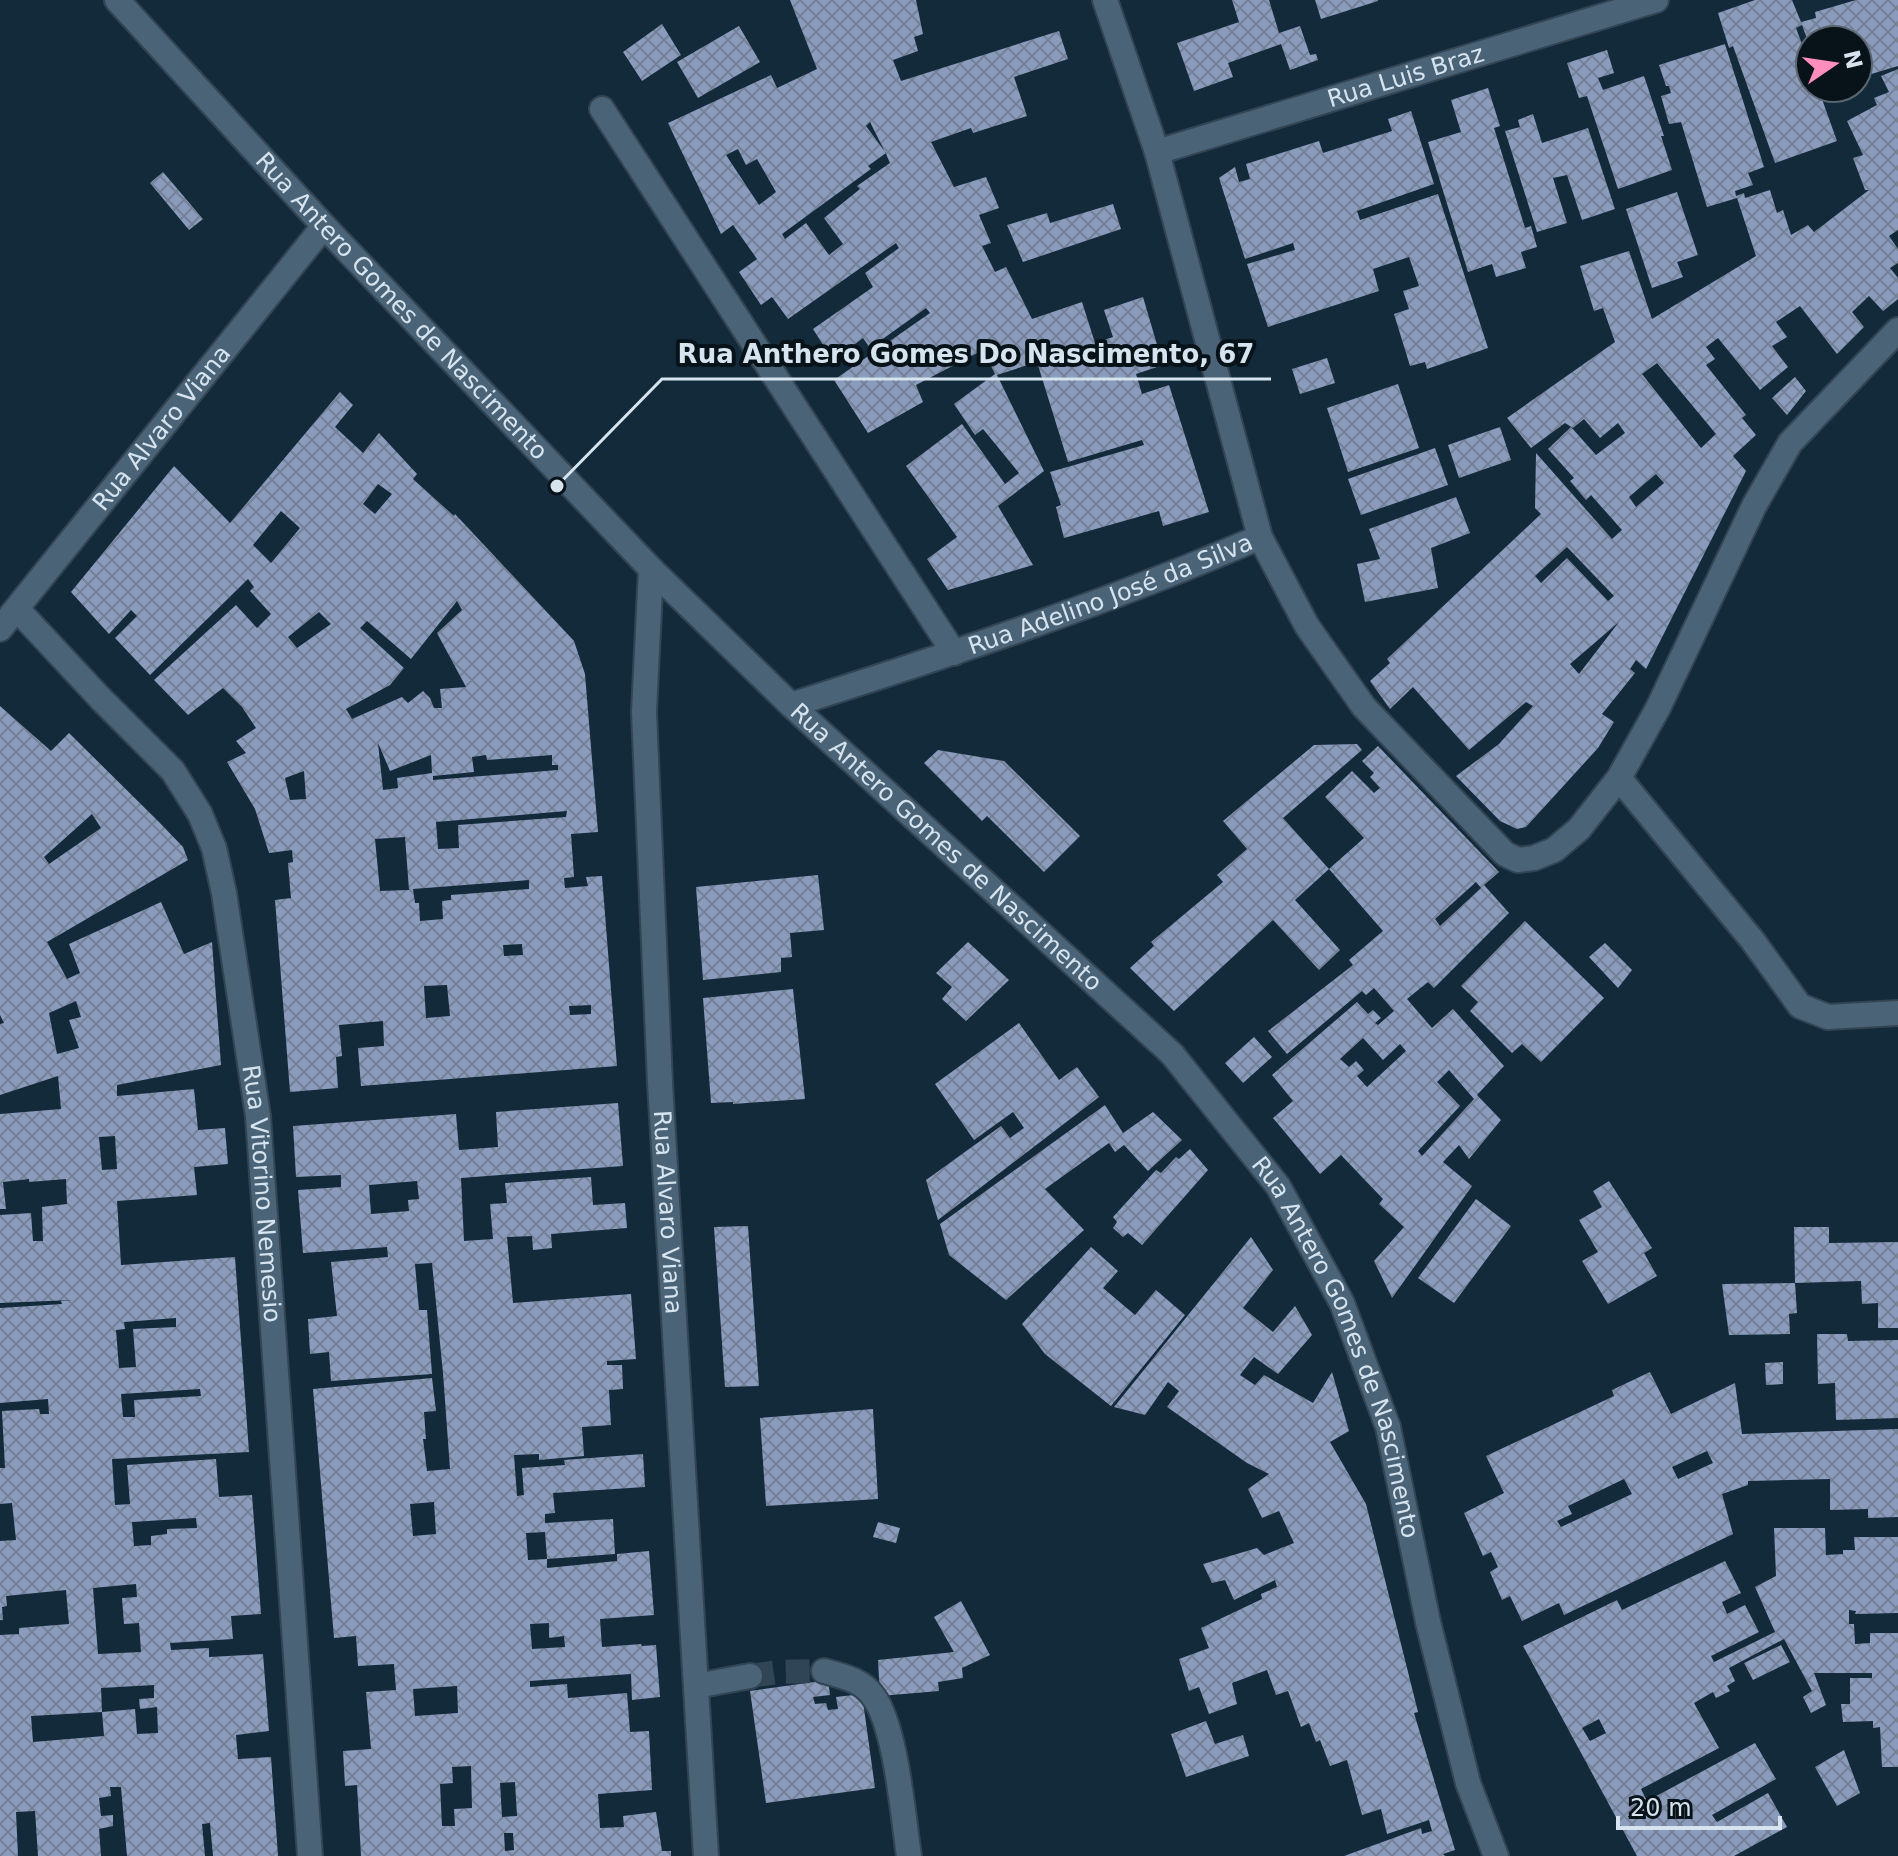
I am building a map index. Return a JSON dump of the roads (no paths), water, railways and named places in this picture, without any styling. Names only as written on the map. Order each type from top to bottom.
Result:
[{"type":"street","name":"Rua Antero Gomes de Nascimento","points":[[117,0],[324,226],[651,569],[791,705],[1172,1054],[1278,1186],[1342,1303],[1388,1427],[1428,1622],[1468,1783],[1496,1856]]},
{"type":"street","name":"Rua Adelino José da Silva","points":[[791,705],[954,653],[1197,564],[1260,537],[1157,152],[1105,0]]},
{"type":"street","name":"Rua Luis Braz","points":[[1157,152],[1656,0]]},
{"type":"street","points":[[602,109],[954,653]]},
{"type":"street","name":"Rua Alvaro Viana","points":[[0,629],[324,226]]},
{"type":"street","points":[[1260,537],[1307,626],[1364,707],[1505,854],[1518,860],[1534,858],[1554,850],[1579,829],[1619,778],[1658,708],[1754,506],[1790,443],[1898,330]]},
{"type":"street","name":"Rua Alvaro Viana","points":[[651,569],[644,712],[660,1083],[706,1856]]},
{"type":"street","name":"Rua Vitorino Nemesio","points":[[17,609],[173,771],[200,814],[217,863],[258,1116],[310,1856]]},
{"type":"street","points":[[1619,778],[1753,941],[1800,1006],[1828,1017],[1898,1013]]},
{"type":"street","points":[[824,1671],[856,1681],[874,1696],[890,1734],[909,1856]]},
{"type":"street","points":[[696,1686],[750,1676]]},
{"type":"tunnel","points":[[750,1676],[824,1671]]},
{"type":"place","name":"Rua Anthero Gomes Do Nascimento, 67","points":[[557,486]]}]
